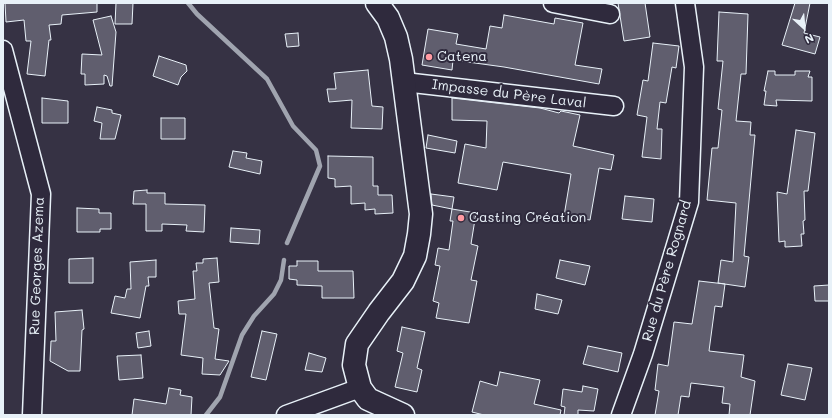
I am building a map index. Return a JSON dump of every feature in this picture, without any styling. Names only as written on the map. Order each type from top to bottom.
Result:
[{"type":"main road","points":[[377,3],[388,18],[396,37],[404,82],[421,214],[415,256],[403,281],[357,344],[354,365],[360,388],[368,399],[403,415]]},
{"type":"street","points":[[553,3],[610,14]]},
{"type":"street","name":"Rue du Père Rognard","points":[[620,415],[643,354],[689,202],[694,66],[685,3]]},
{"type":"street","name":"Rue Georges Azema","points":[[3,50],[41,194],[32,415]]},
{"type":"street","name":"Impasse du Père Laval","points":[[404,82],[614,106]]},
{"type":"street","points":[[286,415],[360,388]]},
{"type":"building","points":[[5,3],[97,3],[97,12],[62,15],[61,24],[49,25],[51,40],[49,40],[45,76],[27,74],[31,41],[26,41],[24,20],[6,22]]},
{"type":"building","points":[[116,3],[133,3],[132,24],[115,24]]},
{"type":"building","points":[[618,3],[645,3],[650,37],[624,41]]},
{"type":"building","points":[[795,3],[810,3],[804,33],[820,37],[815,54],[782,45]]},
{"type":"building","points":[[719,12],[748,14],[746,74],[741,74],[736,121],[751,122],[750,135],[755,135],[744,256],[749,257],[745,287],[718,283],[721,260],[733,262],[736,203],[707,200],[712,148],[718,148],[722,110],[718,109],[723,61],[717,61]]},
{"type":"building","points":[[504,15],[554,24],[555,18],[583,23],[575,65],[602,69],[599,84],[504,67],[453,60],[452,70],[422,65],[428,29],[458,34],[456,44],[486,49],[490,26],[502,28]]},
{"type":"building","points":[[111,16],[116,32],[112,86],[110,86],[107,76],[104,75],[104,84],[85,85],[85,74],[81,74],[82,54],[102,55],[93,20]]},
{"type":"building","points":[[298,33],[299,46],[287,47],[285,34]]},
{"type":"building","points":[[653,43],[679,46],[676,68],[672,67],[666,103],[660,102],[657,129],[662,129],[661,159],[642,157],[647,117],[637,115],[643,80],[648,81]]},
{"type":"building","points":[[159,56],[186,65],[187,71],[181,77],[178,85],[153,76]]},
{"type":"building","points":[[368,70],[372,106],[383,107],[382,129],[351,128],[352,100],[329,102],[327,89],[336,89],[334,73]]},
{"type":"building","points":[[768,71],[775,71],[775,75],[795,75],[795,71],[810,71],[808,77],[812,77],[812,101],[776,100],[777,106],[764,105],[766,91],[764,91]]},
{"type":"building","points":[[42,98],[68,101],[68,123],[42,123]]},
{"type":"building","points":[[452,98],[540,108],[559,113],[561,111],[580,115],[573,146],[614,155],[611,170],[599,168],[590,220],[564,216],[571,174],[503,162],[497,190],[458,183],[465,144],[486,148],[487,121],[452,120]]},
{"type":"building","points":[[97,107],[112,110],[112,113],[121,115],[115,139],[100,139],[102,123],[94,121]]},
{"type":"building","points":[[161,118],[185,118],[185,139],[161,139]]},
{"type":"building","points":[[796,130],[815,133],[808,191],[804,191],[805,220],[803,221],[804,234],[801,234],[802,246],[785,247],[785,241],[779,242],[777,192],[787,194]]},
{"type":"building","points":[[428,135],[457,141],[455,153],[426,148]]},
{"type":"building","points":[[233,151],[247,153],[246,158],[262,161],[260,174],[229,167]]},
{"type":"building","points":[[328,156],[373,157],[373,186],[378,186],[378,195],[392,195],[393,213],[375,214],[375,209],[365,210],[365,203],[351,204],[351,186],[335,187],[335,179],[328,178]]},
{"type":"building","points":[[147,190],[147,193],[165,193],[165,204],[205,205],[204,232],[186,231],[187,225],[162,224],[162,231],[146,231],[146,204],[133,204],[134,191]]},
{"type":"building","points":[[431,194],[454,197],[452,209],[432,205]]},
{"type":"building","points":[[625,196],[654,199],[652,222],[622,219]]},
{"type":"building","points":[[77,208],[99,209],[99,213],[111,213],[111,229],[100,229],[100,232],[77,232]]},
{"type":"building","points":[[452,209],[476,213],[471,244],[478,246],[471,280],[477,281],[469,323],[436,318],[439,303],[433,301],[440,266],[435,265],[438,248],[449,250],[453,221],[450,221]]},
{"type":"building","points":[[231,228],[260,230],[259,244],[230,242]]},
{"type":"building","points":[[93,258],[93,283],[69,283],[69,259]]},
{"type":"building","points":[[217,258],[219,282],[209,283],[214,328],[219,329],[215,359],[229,361],[220,375],[202,374],[203,358],[181,355],[186,314],[179,314],[178,301],[195,299],[193,271],[197,271],[196,263],[203,263],[203,259]]},
{"type":"building","points":[[156,260],[156,277],[148,277],[149,286],[146,286],[140,318],[111,313],[115,296],[125,298],[127,289],[131,289],[130,262]]},
{"type":"building","points":[[560,260],[590,266],[585,285],[556,278]]},
{"type":"building","points":[[297,261],[318,261],[318,271],[353,271],[354,298],[322,298],[322,286],[297,285],[297,280],[289,279],[289,266],[297,266]]},
{"type":"building","points":[[699,281],[725,284],[722,307],[715,306],[709,351],[744,355],[741,377],[755,381],[750,415],[729,415],[730,404],[722,403],[724,387],[691,383],[689,397],[681,396],[678,415],[655,415],[659,391],[655,390],[658,364],[668,366],[674,322],[692,324]]},
{"type":"building","points":[[829,285],[829,301],[815,301],[814,286]]},
{"type":"building","points":[[537,294],[562,300],[558,314],[535,309]]},
{"type":"building","points":[[82,310],[84,329],[82,330],[80,371],[68,371],[50,361],[51,341],[56,341],[55,312]]},
{"type":"building","points":[[402,327],[425,332],[417,368],[422,370],[417,392],[395,387],[403,353],[397,351]]},
{"type":"building","points":[[149,331],[151,346],[138,348],[136,333]]},
{"type":"building","points":[[262,331],[277,334],[266,380],[251,377]]},
{"type":"building","points":[[588,346],[622,353],[618,372],[583,364]]},
{"type":"building","points":[[309,353],[326,358],[322,372],[305,370]]},
{"type":"building","points":[[141,355],[143,378],[119,380],[117,356]]},
{"type":"building","points":[[788,364],[812,368],[805,400],[781,395]]},
{"type":"building","points":[[500,372],[540,380],[534,404],[561,410],[560,415],[484,415],[472,412],[480,381],[497,386]]},
{"type":"building","points":[[583,386],[598,389],[594,411],[578,410],[578,415],[564,415],[565,407],[561,406],[563,389],[582,392]]},
{"type":"building","points":[[169,388],[181,390],[180,395],[192,397],[191,415],[132,415],[134,399],[166,404]]},
{"type":"waterway","points":[[188,3],[197,14],[267,79],[293,126],[316,150],[320,166],[287,243]]},
{"type":"waterway","points":[[206,415],[220,397],[242,335],[254,316],[274,294],[281,280],[284,260]]},
{"type":"place","name":"Catena","points":[[429,57]]},
{"type":"place","name":"Casting Création","points":[[461,218]]}]
